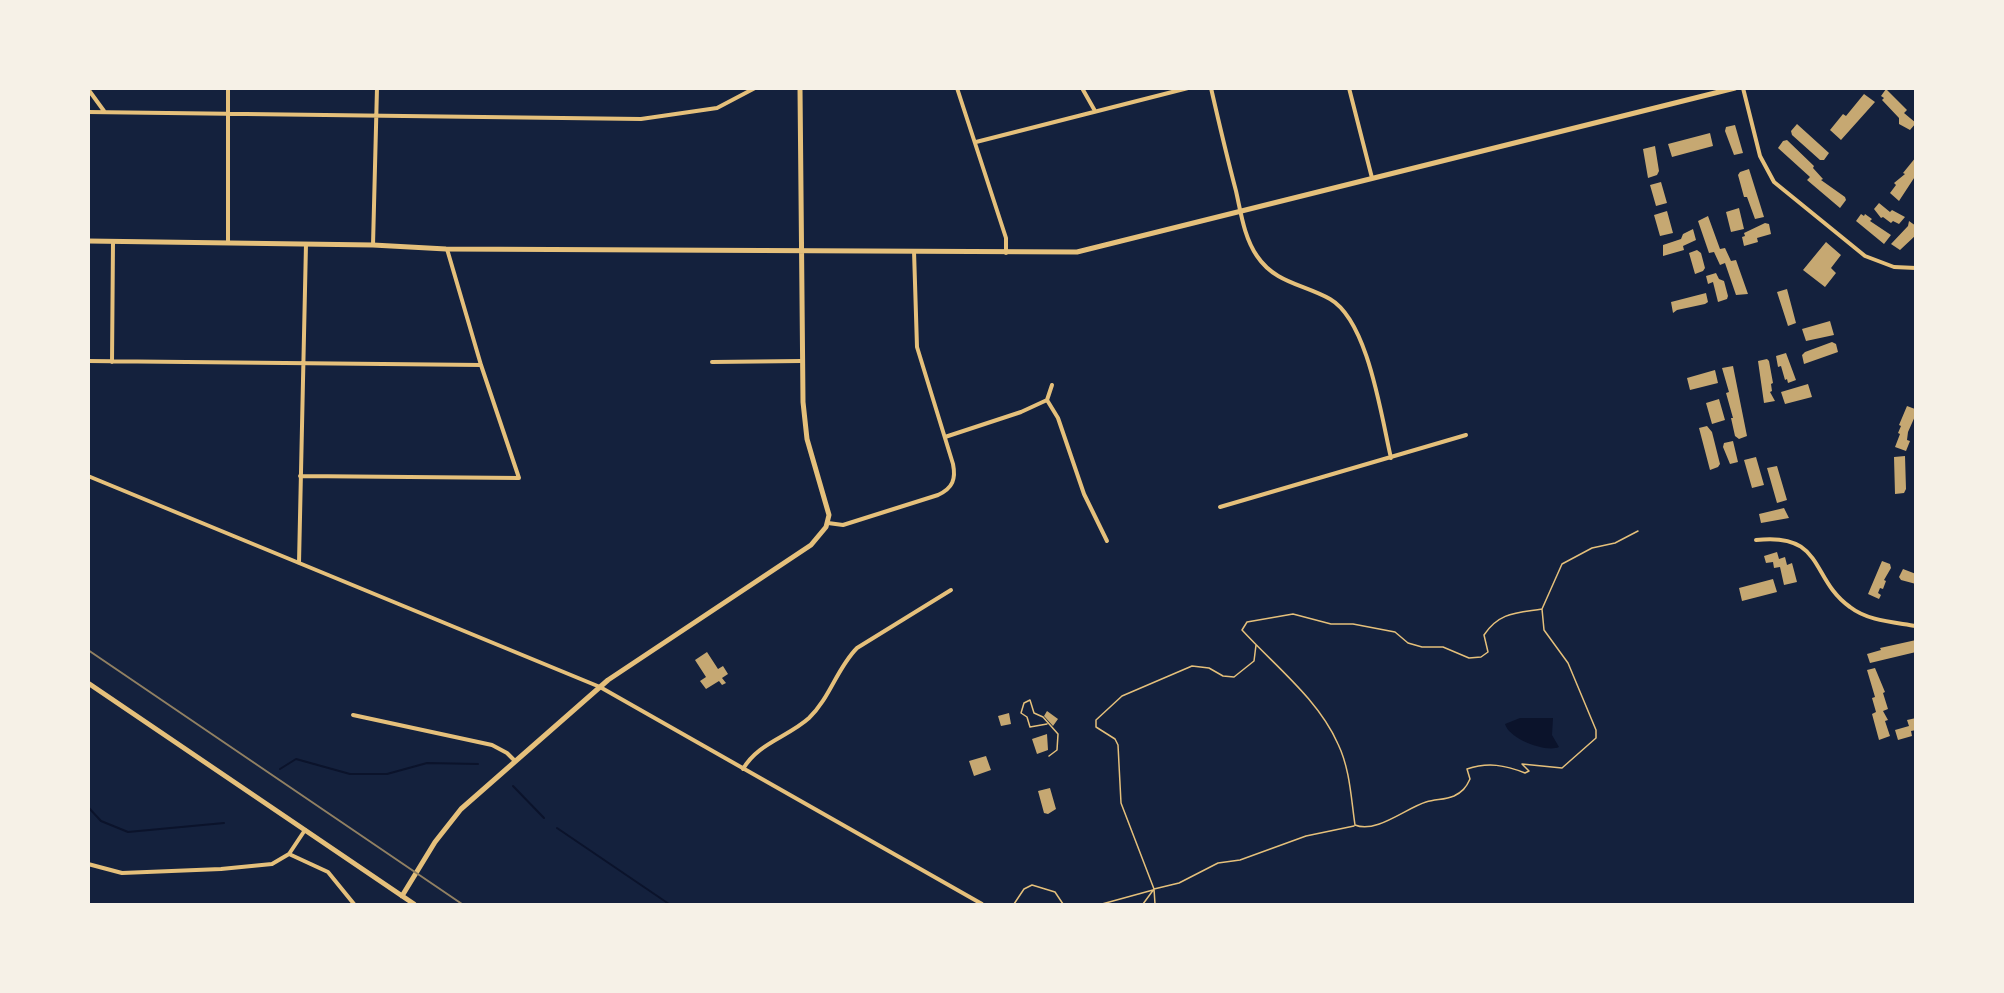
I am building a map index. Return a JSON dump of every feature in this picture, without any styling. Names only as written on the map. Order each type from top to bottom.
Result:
[{"type":"main road","points":[[402,896],[448,825],[486,786],[600,687],[811,544],[828,523],[826,502],[804,422],[801,361],[800,88]]},
{"type":"main road","points":[[88,241],[373,245],[446,249],[1077,252],[1735,88]]},
{"type":"main road","points":[[88,683],[414,904]]},
{"type":"street","points":[[228,88],[228,243]]},
{"type":"street","points":[[373,245],[377,88]]},
{"type":"street","points":[[88,112],[641,119],[717,108],[755,88]]},
{"type":"street","points":[[957,88],[1006,238],[1006,253]]},
{"type":"street","points":[[1082,88],[1095,111]]},
{"type":"street","points":[[976,142],[1188,88]]},
{"type":"street","points":[[1211,88],[1249,243],[1268,271],[1284,281],[1331,300],[1351,319],[1366,357],[1392,458]]},
{"type":"street","points":[[1349,88],[1372,178]]},
{"type":"street","points":[[1743,88],[1760,156],[1774,182],[1864,256],[1894,267],[1916,268]]},
{"type":"street","points":[[88,89],[104,111]]},
{"type":"street","points":[[112,362],[113,241]]},
{"type":"street","points":[[299,563],[306,244]]},
{"type":"street","points":[[300,476],[519,478],[481,365],[446,249]]},
{"type":"street","points":[[828,523],[843,525],[946,491],[952,485],[955,474],[917,347],[914,251]]},
{"type":"street","points":[[88,361],[481,365]]},
{"type":"street","points":[[712,362],[801,361]]},
{"type":"street","points":[[945,436],[1021,412],[1047,400],[1052,385]]},
{"type":"street","points":[[1047,400],[1058,418],[1084,494],[1107,541]]},
{"type":"street","points":[[1220,507],[1466,435]]},
{"type":"street","points":[[88,476],[600,687],[982,904]]},
{"type":"street","points":[[1756,540],[1783,540],[1807,551],[1820,567],[1836,595],[1860,614],[1916,626]]},
{"type":"street","points":[[744,769],[755,753],[810,717],[846,659],[857,648],[951,590]]},
{"type":"street","points":[[353,715],[492,745],[507,753],[515,761]]},
{"type":"street","points":[[88,864],[122,873],[221,869],[272,864],[289,854],[306,830]]},
{"type":"street","points":[[289,854],[328,872],[354,904]]},
{"type":"path","points":[[1102,904],[1179,883],[1218,864],[1240,860],[1306,836],[1355,825],[1377,824],[1414,806],[1455,796],[1465,790],[1470,779],[1467,769],[1483,764],[1498,765],[1525,773],[1529,771],[1522,764],[1562,768],[1596,738],[1596,730],[1568,663],[1545,630],[1542,609],[1562,564],[1592,548],[1615,543],[1638,531]]},
{"type":"path","points":[[1355,825],[1348,776],[1338,742],[1315,708],[1242,630],[1247,622],[1293,614],[1331,624],[1353,624],[1395,632],[1408,643],[1422,648],[1443,647],[1469,658],[1481,657],[1488,652],[1485,635],[1491,624],[1505,614],[1542,609]]},
{"type":"path","points":[[1155,904],[1154,889],[1121,803],[1118,745],[1108,733],[1096,727],[1096,720],[1122,696],[1192,666],[1209,668],[1223,675],[1234,677],[1254,661],[1256,645]]},
{"type":"path","points":[[1047,724],[1030,728],[1028,720],[1021,713],[1024,703],[1030,700],[1034,714],[1043,717],[1047,724],[1055,729],[1059,739],[1055,753],[1049,756]]},
{"type":"path","points":[[1014,904],[1024,889],[1032,885],[1055,892],[1063,904]]},
{"type":"path","points":[[1143,904],[1154,889]]},
{"type":"water","points":[[1520,718],[1553,718],[1552,735],[1559,747],[1537,746],[1513,735],[1505,724]]},
{"type":"building","points":[[1886,89],[1907,110],[1904,113],[1916,123],[1910,130],[1899,124],[1899,118],[1882,100],[1884,98],[1881,96]]},
{"type":"building","points":[[1864,94],[1875,102],[1841,140],[1830,130],[1843,114],[1846,116]]},
{"type":"building","points":[[1797,124],[1829,153],[1824,160],[1820,160],[1792,135],[1791,131]]},
{"type":"building","points":[[1735,125],[1743,153],[1734,155],[1725,131],[1726,127]]},
{"type":"building","points":[[1710,133],[1713,146],[1672,157],[1668,144]]},
{"type":"building","points":[[1787,140],[1814,166],[1813,168],[1823,179],[1821,180],[1845,197],[1846,200],[1840,208],[1807,180],[1810,177],[1778,148],[1783,141]]},
{"type":"building","points":[[1655,146],[1659,171],[1657,175],[1648,178],[1643,149]]},
{"type":"building","points":[[1916,157],[1916,175],[1899,201],[1890,193],[1896,185],[1894,183],[1905,174],[1903,173]]},
{"type":"building","points":[[1749,169],[1764,217],[1755,219],[1747,197],[1744,197],[1738,175]]},
{"type":"building","points":[[1661,182],[1667,203],[1656,206],[1650,185]]},
{"type":"building","points":[[1879,203],[1890,212],[1892,210],[1905,217],[1899,224],[1881,218],[1874,209]]},
{"type":"building","points":[[1739,208],[1744,229],[1731,232],[1726,212]]},
{"type":"building","points":[[1667,211],[1673,233],[1660,236],[1654,215]]},
{"type":"building","points":[[1861,214],[1864,216],[1865,214],[1872,219],[1870,221],[1891,235],[1884,244],[1856,221]]},
{"type":"building","points":[[1708,216],[1720,249],[1725,248],[1731,261],[1736,260],[1748,294],[1736,295],[1725,263],[1720,265],[1714,252],[1709,253],[1698,221]]},
{"type":"building","points":[[1909,221],[1916,226],[1916,235],[1900,250],[1891,244],[1908,226]]},
{"type":"building","points":[[1765,223],[1769,224],[1771,234],[1757,238],[1758,242],[1744,246],[1742,237],[1745,236],[1744,233]]},
{"type":"building","points":[[1693,229],[1696,240],[1683,246],[1684,250],[1663,256],[1663,245],[1681,239],[1683,234]]},
{"type":"building","points":[[1826,242],[1841,255],[1831,268],[1836,273],[1825,287],[1803,270]]},
{"type":"building","points":[[1697,250],[1701,253],[1705,268],[1695,274],[1689,253]]},
{"type":"building","points":[[1716,273],[1719,279],[1724,281],[1728,296],[1727,299],[1718,302],[1713,282],[1708,284],[1706,276]]},
{"type":"building","points":[[1787,289],[1796,323],[1788,326],[1777,292]]},
{"type":"building","points":[[1706,293],[1708,302],[1705,304],[1677,310],[1673,313],[1671,302]]},
{"type":"building","points":[[1830,321],[1834,335],[1806,341],[1802,329]]},
{"type":"building","points":[[1832,342],[1836,344],[1838,352],[1804,364],[1802,355],[1805,352]]},
{"type":"building","points":[[1786,353],[1796,380],[1788,383],[1781,366],[1778,367],[1776,356]]},
{"type":"building","points":[[1767,359],[1773,383],[1770,392],[1775,401],[1764,403],[1758,361]]},
{"type":"building","points":[[1733,366],[1747,436],[1739,439],[1735,436],[1726,393],[1729,392],[1722,368]]},
{"type":"building","points":[[1715,370],[1718,383],[1690,390],[1687,378]]},
{"type":"building","points":[[1808,384],[1812,397],[1785,404],[1781,392]]},
{"type":"building","points":[[1719,399],[1725,420],[1712,424],[1706,403]]},
{"type":"building","points":[[1907,406],[1915,409],[1916,414],[1908,432],[1907,440],[1910,441],[1906,451],[1895,447],[1900,434],[1898,433],[1901,426],[1899,425]]},
{"type":"building","points":[[1707,426],[1712,432],[1720,464],[1710,470],[1699,428]]},
{"type":"building","points":[[1733,441],[1738,462],[1730,464],[1723,447],[1724,443]]},
{"type":"building","points":[[1905,456],[1906,489],[1904,493],[1895,494],[1894,457]]},
{"type":"building","points":[[1756,457],[1764,485],[1752,488],[1744,460]]},
{"type":"building","points":[[1777,466],[1787,500],[1777,503],[1767,468]]},
{"type":"building","points":[[1784,508],[1789,518],[1761,523],[1759,514]]},
{"type":"building","points":[[1777,552],[1779,559],[1785,557],[1787,565],[1792,563],[1797,582],[1784,585],[1780,567],[1774,568],[1773,562],[1766,563],[1764,556]]},
{"type":"building","points":[[1882,561],[1890,564],[1891,568],[1884,580],[1886,581],[1883,589],[1880,588],[1878,593],[1881,595],[1879,599],[1868,594]]},
{"type":"building","points":[[1903,569],[1916,574],[1916,584],[1901,580],[1899,577]]},
{"type":"building","points":[[1773,579],[1777,592],[1742,601],[1739,588]]},
{"type":"building","points":[[1916,640],[1916,652],[1870,663],[1867,654],[1881,650],[1880,648]]},
{"type":"building","points":[[707,652],[718,669],[723,666],[728,674],[722,678],[726,683],[722,685],[719,681],[706,689],[700,681],[706,677],[695,660]]},
{"type":"building","points":[[1875,668],[1885,692],[1883,693],[1888,709],[1883,711],[1888,720],[1885,721],[1890,736],[1879,740],[1872,714],[1876,712],[1872,698],[1875,697],[1867,670]]},
{"type":"building","points":[[1047,711],[1058,719],[1053,726],[1044,716]]},
{"type":"building","points":[[1009,713],[1011,724],[1001,726],[998,716]]},
{"type":"building","points":[[1916,718],[1916,730],[1911,731],[1912,736],[1898,740],[1895,730],[1909,726],[1907,720]]},
{"type":"building","points":[[1047,734],[1048,750],[1037,754],[1032,739]]},
{"type":"building","points":[[986,756],[991,770],[974,776],[969,761]]},
{"type":"building","points":[[1050,788],[1056,809],[1048,814],[1044,813],[1038,791]]},
{"type":"waterway","points":[[280,769],[296,759],[350,774],[387,774],[427,763],[478,764]]},
{"type":"waterway","points":[[513,786],[544,818]]},
{"type":"waterway","points":[[88,807],[101,821],[128,832],[224,823]]},
{"type":"waterway","points":[[557,828],[669,904]]},
{"type":"railway","points":[[88,650],[462,904]]}]
